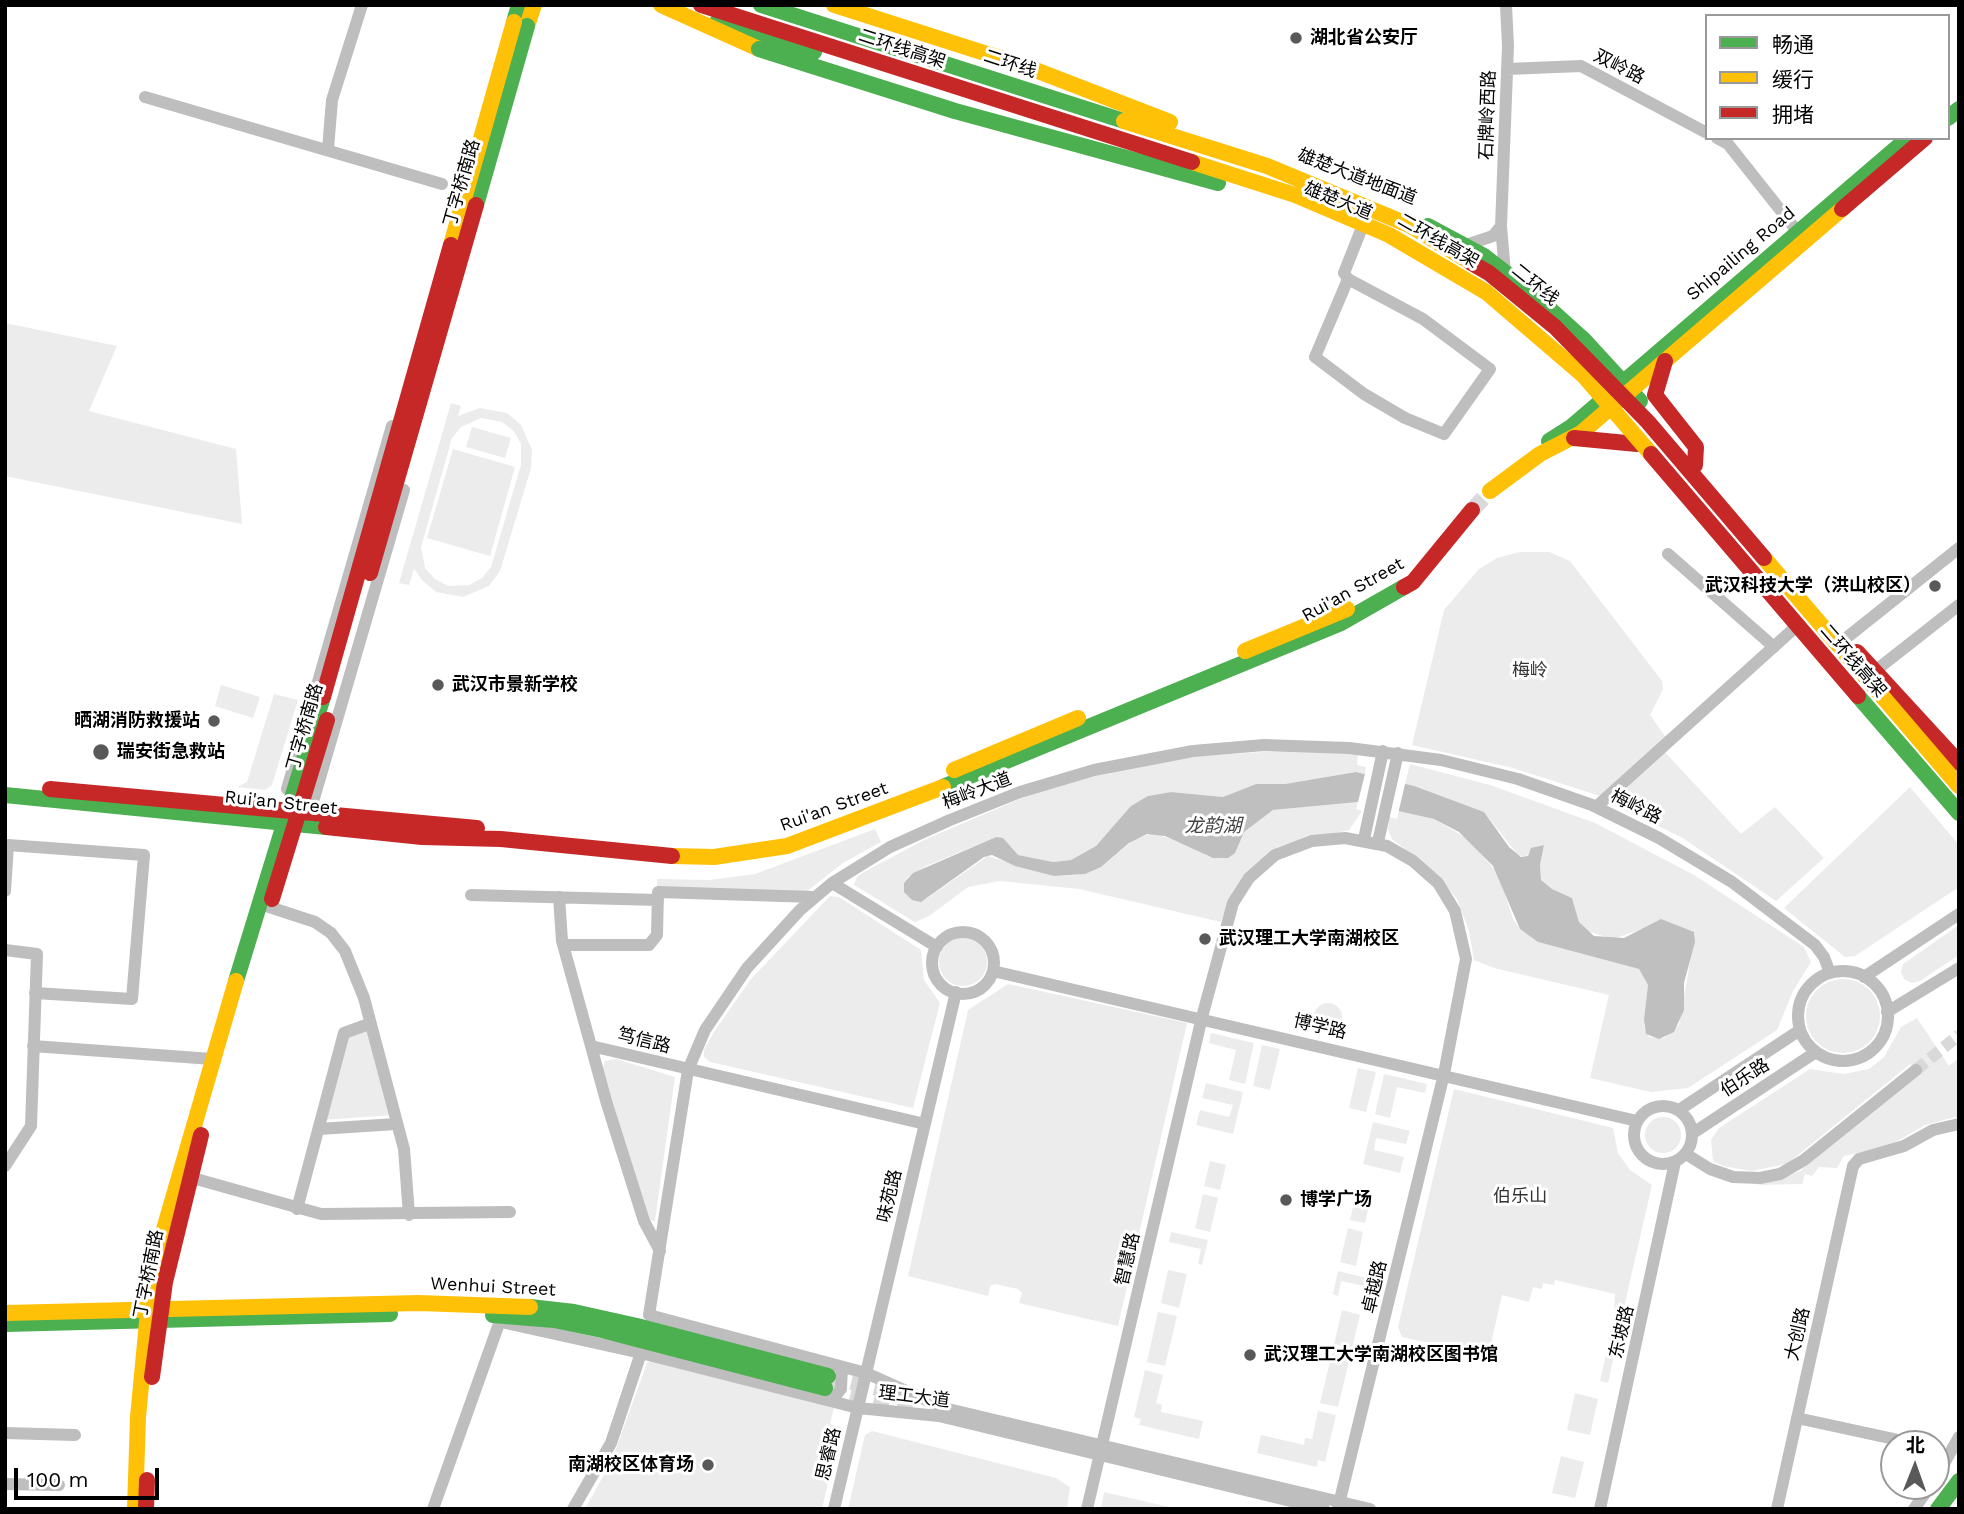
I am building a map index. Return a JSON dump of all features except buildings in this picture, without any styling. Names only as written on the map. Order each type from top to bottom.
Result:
[{"type":"main road","name":"丁字桥南路","points":[[519,5],[521,24]]},
{"type":"main road","name":"丁字桥南路","points":[[146,1509],[153,1315],[160,1243],[184,1175],[328,699],[521,24],[534,5]]},
{"type":"main road","points":[[663,5],[759,49],[955,111],[1257,194],[1378,237],[1486,300],[1609,409]]},
{"type":"main road","name":"雄楚大道","points":[[663,5],[1127,149],[1285,201],[1361,230],[1453,279],[1506,317],[1609,409],[1637,444],[1697,506],[1959,806]]},
{"type":"main road","name":"二环线高架","points":[[701,5],[1257,181],[1363,222],[1450,269],[1506,307],[1567,360],[1959,813]]},
{"type":"main road","name":"二环线","points":[[761,5],[1267,166],[1355,200],[1428,236],[1489,273],[1555,327],[1648,422],[1959,786]]},
{"type":"main road","name":"雄楚大道地面道","points":[[789,5],[1298,173],[1380,203],[1466,245],[1505,273],[1584,340],[1627,385],[1845,639],[1959,763]]},
{"type":"main road","points":[[834,5],[1071,83],[1231,146],[1267,166]]},
{"type":"main road","name":"Shipailing Road","points":[[1609,409],[1627,385],[1797,231],[1906,140]]},
{"type":"main road","name":"Shipailing Road","points":[[1627,385],[1665,361],[1923,140]]},
{"type":"main road","points":[[1665,361],[1655,395],[1696,447],[1695,465]]},
{"type":"main road","points":[[1609,409],[1574,438],[1540,454],[1487,490],[1534,450],[1571,427],[1609,409]]},
{"type":"main road","points":[[1574,438],[1637,444]]},
{"type":"main road","name":"Rui'an Street","points":[[5,785],[293,814],[422,836],[543,842],[676,856],[714,856],[787,846],[927,794],[1341,623],[1413,582],[1469,508]]},
{"type":"main road","name":"Rui'an Street","points":[[5,795],[293,814]]},
{"type":"main road","name":"丁字桥南路","points":[[184,1175],[212,1059],[265,905]]},
{"type":"main road","name":"Wenhui Street","points":[[153,1315],[419,1303],[525,1306],[574,1312],[637,1326],[828,1388]]},
{"type":"main road","name":"Wenhui Street","points":[[153,1315],[443,1313],[501,1319],[602,1330],[828,1388]]},
{"type":"main road","points":[[5,1314],[153,1315]]},
{"type":"main road","name":"丁字桥南路","points":[[135,1509],[138,1417],[153,1315]]},
{"type":"main road","points":[[5,1324],[153,1315]]},
{"type":"main road","points":[[1938,1509],[1959,1481]]},
{"type":"street","points":[[328,149],[332,100],[362,5]]},
{"type":"street","name":"石牌岭西路","points":[[1505,273],[1501,226],[1507,69],[1506,5]]},
{"type":"street","name":"双岭路","points":[[1507,69],[1581,66],[1705,132]]},
{"type":"street","points":[[145,97],[442,184]]},
{"type":"street","points":[[1721,140],[1728,144],[1797,231]]},
{"type":"street","points":[[1466,245],[1493,236],[1501,226]]},
{"type":"street","points":[[1348,279],[1315,357],[1364,394],[1405,418],[1444,434],[1490,369],[1423,319],[1348,279],[1344,274],[1361,230]]},
{"type":"street","points":[[293,814],[391,426]]},
{"type":"street","points":[[293,814],[404,490],[375,483]]},
{"type":"street","points":[[1845,639],[1959,548]]},
{"type":"street","points":[[1668,554],[1774,647]]},
{"type":"street","points":[[1875,671],[1959,605]]},
{"type":"street","points":[[1596,807],[1798,624]]},
{"type":"street","name":"梅岭大道","points":[[649,1315],[688,1070],[705,1030],[737,983],[813,897],[890,847],[1020,792],[1094,770],[1167,755],[1236,747],[1283,746],[1383,751]]},
{"type":"street","points":[[1364,839],[1383,751]]},
{"type":"street","name":"梅岭路","points":[[1383,751],[1441,760],[1518,779],[1596,807],[1659,838],[1732,882],[1815,945],[1824,957],[1830,973]]},
{"type":"street","points":[[1378,842],[1398,753]]},
{"type":"street","name":"智慧路","points":[[1087,1509],[1202,1017],[1226,920],[1233,903],[1249,878],[1268,859],[1293,847],[1329,839],[1364,839]]},
{"type":"street","name":"卓越路","points":[[1339,1505],[1444,1074],[1465,969],[1462,931],[1451,901],[1438,883],[1413,861],[1378,842],[1364,839]]},
{"type":"street","points":[[5,891],[8,845],[144,855],[132,999],[35,993]]},
{"type":"street","points":[[832,883],[937,947]]},
{"type":"street","points":[[563,945],[649,945],[657,935],[658,892],[813,897]]},
{"type":"street","points":[[471,895],[658,900]]},
{"type":"street","points":[[559,897],[563,945],[591,1046],[644,1222],[660,1251]]},
{"type":"street","points":[[265,905],[315,922],[337,939],[356,975],[406,1162],[409,1215]]},
{"type":"street","points":[[1864,977],[1959,914]]},
{"type":"street","points":[[957,933],[975,934],[986,942],[993,952],[993,971],[981,988],[956,992],[947,988],[936,977],[933,962],[937,947],[945,938],[957,933]]},
{"type":"street","points":[[5,950],[37,954],[31,1126],[5,1166]]},
{"type":"street","points":[[1887,1012],[1959,968]]},
{"type":"street","name":"博学路","points":[[993,971],[1202,1017],[1637,1121]]},
{"type":"street","points":[[1848,972],[1864,977],[1880,992],[1887,1012],[1887,1023],[1880,1041],[1864,1055],[1845,1061],[1816,1052],[1800,1030],[1798,1010],[1806,991],[1830,973],[1848,972]]},
{"type":"street","name":"味苑路","points":[[858,1408],[956,992]]},
{"type":"street","points":[[297,1209],[344,1032],[369,1024]]},
{"type":"street","name":"伯乐路","points":[[1679,1110],[1800,1030]]},
{"type":"street","points":[[33,1046],[212,1059]]},
{"type":"street","name":"笃信路","points":[[591,1046],[925,1124]]},
{"type":"street","name":"伯乐路","points":[[1693,1133],[1816,1052]]},
{"type":"street","points":[[1686,1154],[1710,1169],[1733,1177],[1753,1178],[1780,1174],[1804,1160],[1916,1070]]},
{"type":"street","points":[[1668,1106],[1679,1110],[1687,1118],[1693,1133],[1686,1154],[1672,1163],[1651,1162],[1638,1150],[1634,1139],[1637,1121],[1645,1112],[1656,1107],[1668,1106]]},
{"type":"street","points":[[319,1129],[396,1124]]},
{"type":"street","name":"大创路","points":[[1777,1509],[1853,1166],[1860,1159],[1903,1146],[1933,1130],[1959,1124]]},
{"type":"street","name":"东坡路","points":[[1592,1509],[1672,1163]]},
{"type":"street","name":"东坡路","points":[[1600,1509],[1672,1163]]},
{"type":"street","points":[[184,1175],[297,1209],[333,1215],[510,1212]]},
{"type":"street","name":"理工大道","points":[[649,1315],[866,1373],[944,1408],[1324,1509]]},
{"type":"street","points":[[433,1509],[501,1319]]},
{"type":"street","name":"理工大道","points":[[501,1319],[641,1353],[828,1388],[858,1408],[939,1416],[1339,1505],[1370,1509]]},
{"type":"street","points":[[573,1509],[611,1443],[641,1353]]},
{"type":"street","points":[[828,1388],[841,1389],[842,1367]]},
{"type":"street","name":"思睿路","points":[[834,1509],[858,1408]]},
{"type":"street","points":[[1797,1418],[1880,1436]]},
{"type":"street","points":[[5,1433],[75,1435]]},
{"type":"street","points":[[1950,1453],[1959,1437]]},
{"type":"street","points":[[5,1484],[59,1485]]},
{"type":"green space","points":[[5,323],[117,346],[89,411],[236,449],[242,524],[5,476]]},
{"type":"green space","points":[[451,403],[461,406],[458,416],[480,408],[507,413],[521,425],[532,450],[531,468],[500,571],[489,586],[463,597],[436,592],[414,569],[409,585],[399,583]],"holes":[[[481,418],[502,422],[514,431],[521,444],[521,465],[491,567],[482,578],[469,585],[448,586],[435,579],[425,568],[421,547],[452,438],[461,427]]]},
{"type":"green space","points":[[472,427],[511,438],[505,458],[466,447]]},
{"type":"green space","points":[[453,449],[515,467],[490,556],[427,538]]},
{"type":"green space","name":"梅岭","points":[[1520,552],[1549,552],[1570,561],[1662,681],[1663,689],[1650,715],[1667,739],[1600,796],[1513,768],[1412,745],[1444,610],[1479,569],[1497,558]]},
{"type":"green space","points":[[221,685],[260,697],[253,718],[215,706]]},
{"type":"green space","points":[[274,694],[298,700],[272,785],[265,790],[237,787],[247,782]]},
{"type":"green space","points":[[1663,750],[1741,834],[1775,807],[1824,858],[1776,901],[1681,837],[1607,802]]},
{"type":"green space","points":[[1281,751],[1358,754],[1357,765],[1366,767],[1365,774],[1356,772],[1285,784],[1256,784],[1223,797],[1171,792],[1148,796],[1096,846],[1071,860],[1053,862],[1018,855],[996,837],[926,866],[907,878],[926,899],[988,856],[1054,876],[1078,875],[1101,867],[1136,838],[1154,833],[1196,848],[1207,856],[1228,858],[1244,832],[1273,810],[1358,802],[1356,809],[1362,811],[1349,830],[1278,847],[1228,904],[1221,922],[1079,889],[1000,881],[968,887],[929,916],[915,922],[854,885],[857,877],[864,872],[924,840],[1029,795],[1081,779],[1196,756]]},
{"type":"green space","points":[[1410,764],[1490,785],[1595,823],[1694,875],[1804,947],[1811,962],[1793,991],[1777,1030],[1688,1088],[1651,1092],[1590,1078],[1609,995],[1494,968],[1474,960],[1469,931],[1457,899],[1435,873],[1392,839],[1388,830],[1389,817],[1397,819],[1399,810],[1434,819],[1468,839],[1499,875],[1513,919],[1520,929],[1538,942],[1639,969],[1648,985],[1644,1026],[1649,1037],[1664,1038],[1679,1025],[1695,934],[1642,929],[1613,939],[1587,931],[1579,922],[1572,898],[1552,889],[1541,880],[1540,865],[1544,845],[1532,848],[1526,857],[1518,855],[1484,812],[1405,784]]},
{"type":"green space","points":[[1910,787],[1959,845],[1959,887],[1855,956],[1845,957],[1784,908]]},
{"type":"green space","points":[[875,829],[881,842],[843,863],[806,892],[657,887],[657,879],[710,880],[755,874]]},
{"type":"green space","points":[[830,896],[839,897],[921,950],[924,980],[940,1003],[913,1108],[710,1062],[704,1057],[704,1050],[714,1032],[751,979]]},
{"type":"green space","points":[[1959,925],[1959,955],[1920,981],[1912,983],[1904,979],[1901,972],[1903,964]]},
{"type":"green space","points":[[963,938],[972,939],[980,945],[986,953],[986,971],[980,979],[972,985],[963,986],[954,985],[946,979],[940,971],[939,962],[940,953],[946,945],[954,939]]},
{"type":"green space","points":[[1843,979],[1857,982],[1869,990],[1877,1002],[1880,1016],[1877,1030],[1869,1042],[1857,1050],[1843,1053],[1829,1050],[1817,1042],[1809,1030],[1806,1016],[1809,1002],[1817,990],[1829,982]]},
{"type":"green space","points":[[1008,984],[1187,1023],[1118,1326],[1019,1303],[1022,1293],[1018,1289],[995,1284],[990,1286],[988,1296],[908,1276],[968,1010]]},
{"type":"green space","points":[[1328,1003],[1338,1007],[1342,1017],[1338,1027],[1328,1031],[1318,1027],[1314,1017],[1318,1007]]},
{"type":"green space","points":[[1917,1018],[1949,1066],[1959,1058],[1959,1116],[1925,1125],[1887,1147],[1844,1156],[1837,1168],[1819,1167],[1812,1176],[1805,1174],[1802,1184],[1756,1185],[1776,1181],[1800,1171],[1919,1074],[1910,1064],[1787,1164],[1751,1171],[1723,1166],[1713,1161],[1711,1140],[1719,1128],[1810,1069],[1844,1074],[1869,1069],[1884,1057],[1901,1027]]},
{"type":"green space","points":[[369,1024],[393,1115],[322,1120],[344,1033]]},
{"type":"green space","points":[[1211,1033],[1254,1043],[1245,1084],[1229,1080],[1236,1050],[1209,1043]]},
{"type":"green space","points":[[1262,1045],[1280,1049],[1270,1090],[1253,1086]]},
{"type":"green space","points":[[616,1059],[675,1077],[655,1221],[647,1220],[603,1068],[605,1061]]},
{"type":"green space","points":[[1358,1068],[1376,1072],[1366,1112],[1349,1108]]},
{"type":"green space","points":[[1384,1074],[1427,1084],[1425,1093],[1397,1087],[1390,1118],[1375,1114]]},
{"type":"green space","points":[[1206,1083],[1243,1092],[1233,1134],[1196,1125],[1200,1110],[1229,1117],[1233,1105],[1202,1098]]},
{"type":"green space","name":"伯乐山","points":[[1454,1089],[1613,1128],[1618,1153],[1630,1170],[1652,1185],[1622,1316],[1614,1315],[1615,1294],[1555,1280],[1554,1285],[1543,1283],[1542,1289],[1533,1287],[1529,1302],[1502,1295],[1490,1348],[1479,1354],[1402,1337],[1398,1327]]},
{"type":"green space","points":[[1663,1117],[1676,1122],[1681,1135],[1676,1148],[1663,1153],[1650,1148],[1645,1135],[1650,1122]]},
{"type":"green space","points":[[1373,1122],[1410,1131],[1406,1144],[1376,1138],[1374,1150],[1404,1157],[1400,1173],[1363,1164]]},
{"type":"green space","points":[[1210,1161],[1226,1165],[1220,1190],[1204,1186]]},
{"type":"green space","points":[[1203,1194],[1218,1198],[1210,1232],[1195,1228]]},
{"type":"green space","points":[[1356,1195],[1371,1198],[1365,1223],[1350,1220]]},
{"type":"green space","points":[[1348,1228],[1363,1232],[1356,1266],[1340,1262]]},
{"type":"green space","points":[[1171,1232],[1208,1240],[1202,1265],[1198,1264],[1201,1249],[1169,1242]]},
{"type":"green space","points":[[1168,1270],[1187,1274],[1179,1308],[1161,1303]]},
{"type":"green space","points":[[1338,1271],[1375,1280],[1373,1288],[1341,1281],[1338,1296],[1333,1294]]},
{"type":"green space","points":[[1342,1310],[1360,1315],[1352,1348],[1334,1344]]},
{"type":"green space","points":[[1158,1312],[1177,1316],[1165,1366],[1147,1362]]},
{"type":"green space","points":[[1611,1332],[1619,1334],[1608,1383],[1600,1381]]},
{"type":"green space","points":[[1332,1353],[1350,1357],[1338,1407],[1320,1403]]},
{"type":"green space","points":[[652,1360],[834,1408],[830,1424],[841,1427],[822,1509],[585,1509],[612,1460],[647,1363]]},
{"type":"green space","points":[[1145,1370],[1163,1375],[1156,1403],[1162,1405],[1161,1412],[1203,1421],[1199,1439],[1139,1425],[1141,1419],[1134,1417]]},
{"type":"green space","points":[[1575,1393],[1598,1399],[1590,1435],[1567,1430]]},
{"type":"green space","points":[[1318,1411],[1336,1415],[1325,1462],[1318,1460],[1317,1467],[1257,1453],[1261,1435],[1304,1445],[1305,1438],[1312,1439]]},
{"type":"green space","points":[[872,1431],[1056,1478],[1070,1487],[1067,1509],[848,1509],[865,1435]]},
{"type":"green space","points":[[1561,1456],[1584,1462],[1575,1498],[1552,1493]]},
{"type":"green space","points":[[1104,1492],[1178,1509],[1101,1509]]},
{"type":"water","name":"龙韵湖","points":[[1356,772],[1414,786],[1484,812],[1509,847],[1521,857],[1528,856],[1531,848],[1544,845],[1540,865],[1541,880],[1552,889],[1572,898],[1579,922],[1594,936],[1624,938],[1661,919],[1694,932],[1695,942],[1684,983],[1684,1010],[1674,1032],[1659,1039],[1646,1034],[1644,1020],[1648,985],[1639,969],[1538,942],[1520,929],[1493,866],[1459,832],[1434,819],[1358,802],[1273,810],[1244,832],[1235,853],[1228,858],[1213,858],[1165,836],[1147,834],[1129,843],[1101,867],[1085,874],[1054,876],[1015,866],[992,855],[984,857],[921,902],[912,900],[904,892],[904,883],[913,873],[996,837],[1003,838],[1018,855],[1053,862],[1071,860],[1096,846],[1131,806],[1148,796],[1171,792],[1223,797],[1256,784],[1285,784]]},
{"type":"pier","points":[[1366,770],[1406,780],[1398,814],[1357,806]]},
{"type":"tunnel","points":[[1472,510],[1490,491]]},
{"type":"tunnel","points":[[1916,1070],[1959,1035]]},
{"type":"tunnel","points":[[828,1376],[913,1397]]},
{"type":"tunnel","points":[[827,1389],[917,1410]]},
{"type":"traffic: fast","points":[[514,22],[519,5]]},
{"type":"traffic: fast","points":[[761,5],[1124,121]]},
{"type":"traffic: fast","points":[[717,22],[814,52]]},
{"type":"traffic: fast","points":[[476,205],[527,26]]},
{"type":"traffic: fast","points":[[759,49],[955,111],[1218,183]]},
{"type":"traffic: fast","points":[[1950,116],[1959,109]]},
{"type":"traffic: fast","points":[[1549,441],[1571,427],[1906,140]]},
{"type":"traffic: fast","points":[[1428,226],[1484,256],[1533,294],[1584,340],[1640,401]]},
{"type":"traffic: fast","points":[[943,787],[1341,623],[1404,587]]},
{"type":"traffic: fast","points":[[1858,696],[1959,813]]},
{"type":"traffic: fast","points":[[236,981],[323,697]]},
{"type":"traffic: fast","points":[[5,795],[326,827]]},
{"type":"traffic: fast","points":[[530,1307],[574,1312],[637,1326],[828,1376]]},
{"type":"traffic: fast","points":[[6,1324],[390,1314]]},
{"type":"traffic: fast","points":[[493,1315],[554,1320],[602,1330],[825,1388]]},
{"type":"traffic: fast","points":[[1938,1509],[1959,1481]]},
{"type":"traffic: slow","points":[[527,26],[534,5]]},
{"type":"traffic: slow","points":[[661,5],[759,49]]},
{"type":"traffic: slow","points":[[834,5],[1025,66],[1170,122]]},
{"type":"traffic: slow","points":[[451,245],[514,22]]},
{"type":"traffic: slow","points":[[1124,121],[1267,166],[1409,225],[1470,262]]},
{"type":"traffic: slow","points":[[1192,162],[1295,195],[1389,235],[1486,292],[1584,376],[1651,454]]},
{"type":"traffic: slow","points":[[1490,491],[1540,454],[1581,433],[1842,209]]},
{"type":"traffic: slow","points":[[1764,558],[1959,786]]},
{"type":"traffic: slow","points":[[1245,651],[1347,609]]},
{"type":"traffic: slow","points":[[954,770],[1078,718]]},
{"type":"traffic: slow","points":[[672,856],[714,857],[787,846],[943,787]]},
{"type":"traffic: slow","points":[[135,1509],[138,1417],[147,1322],[160,1243],[236,981]]},
{"type":"traffic: slow","points":[[5,1313],[419,1303],[530,1307]]},
{"type":"traffic: jam","points":[[701,5],[1192,162]]},
{"type":"traffic: jam","points":[[1842,209],[1923,140]]},
{"type":"traffic: jam","points":[[370,573],[476,205]]},
{"type":"traffic: jam","points":[[323,697],[451,245]]},
{"type":"traffic: jam","points":[[1470,262],[1489,273],[1555,327],[1648,422],[1764,558]]},
{"type":"traffic: jam","points":[[1665,361],[1655,395],[1696,447],[1695,465]]},
{"type":"traffic: jam","points":[[1574,438],[1637,444]]},
{"type":"traffic: jam","points":[[1651,454],[1858,696]]},
{"type":"traffic: jam","points":[[1404,587],[1413,582],[1472,510]]},
{"type":"traffic: jam","points":[[1857,652],[1959,763]]},
{"type":"traffic: jam","points":[[272,899],[327,720]]},
{"type":"traffic: jam","points":[[50,789],[477,828]]},
{"type":"traffic: jam","points":[[326,827],[422,837],[501,839],[672,856]]},
{"type":"traffic: jam","points":[[152,1377],[165,1282],[201,1135]]},
{"type":"traffic: jam","points":[[146,1509],[147,1480]]},
{"type":"place","name":"湖北省公安厅","points":[[1296,38]]},
{"type":"place","name":"武汉科技大学（洪山校区）","points":[[1935,586]]},
{"type":"place","name":"武汉市景新学校","points":[[438,685]]},
{"type":"place","name":"晒湖消防救援站","points":[[214,721]]},
{"type":"place","name":"瑞安街急救站","points":[[101,752]]},
{"type":"place","name":"武汉理工大学南湖校区","points":[[1205,939]]},
{"type":"place","name":"博学广场","points":[[1286,1200]]},
{"type":"place","name":"武汉理工大学南湖校区图书馆","points":[[1250,1355]]},
{"type":"place","name":"南湖校区体育场","points":[[708,1465]]}]
